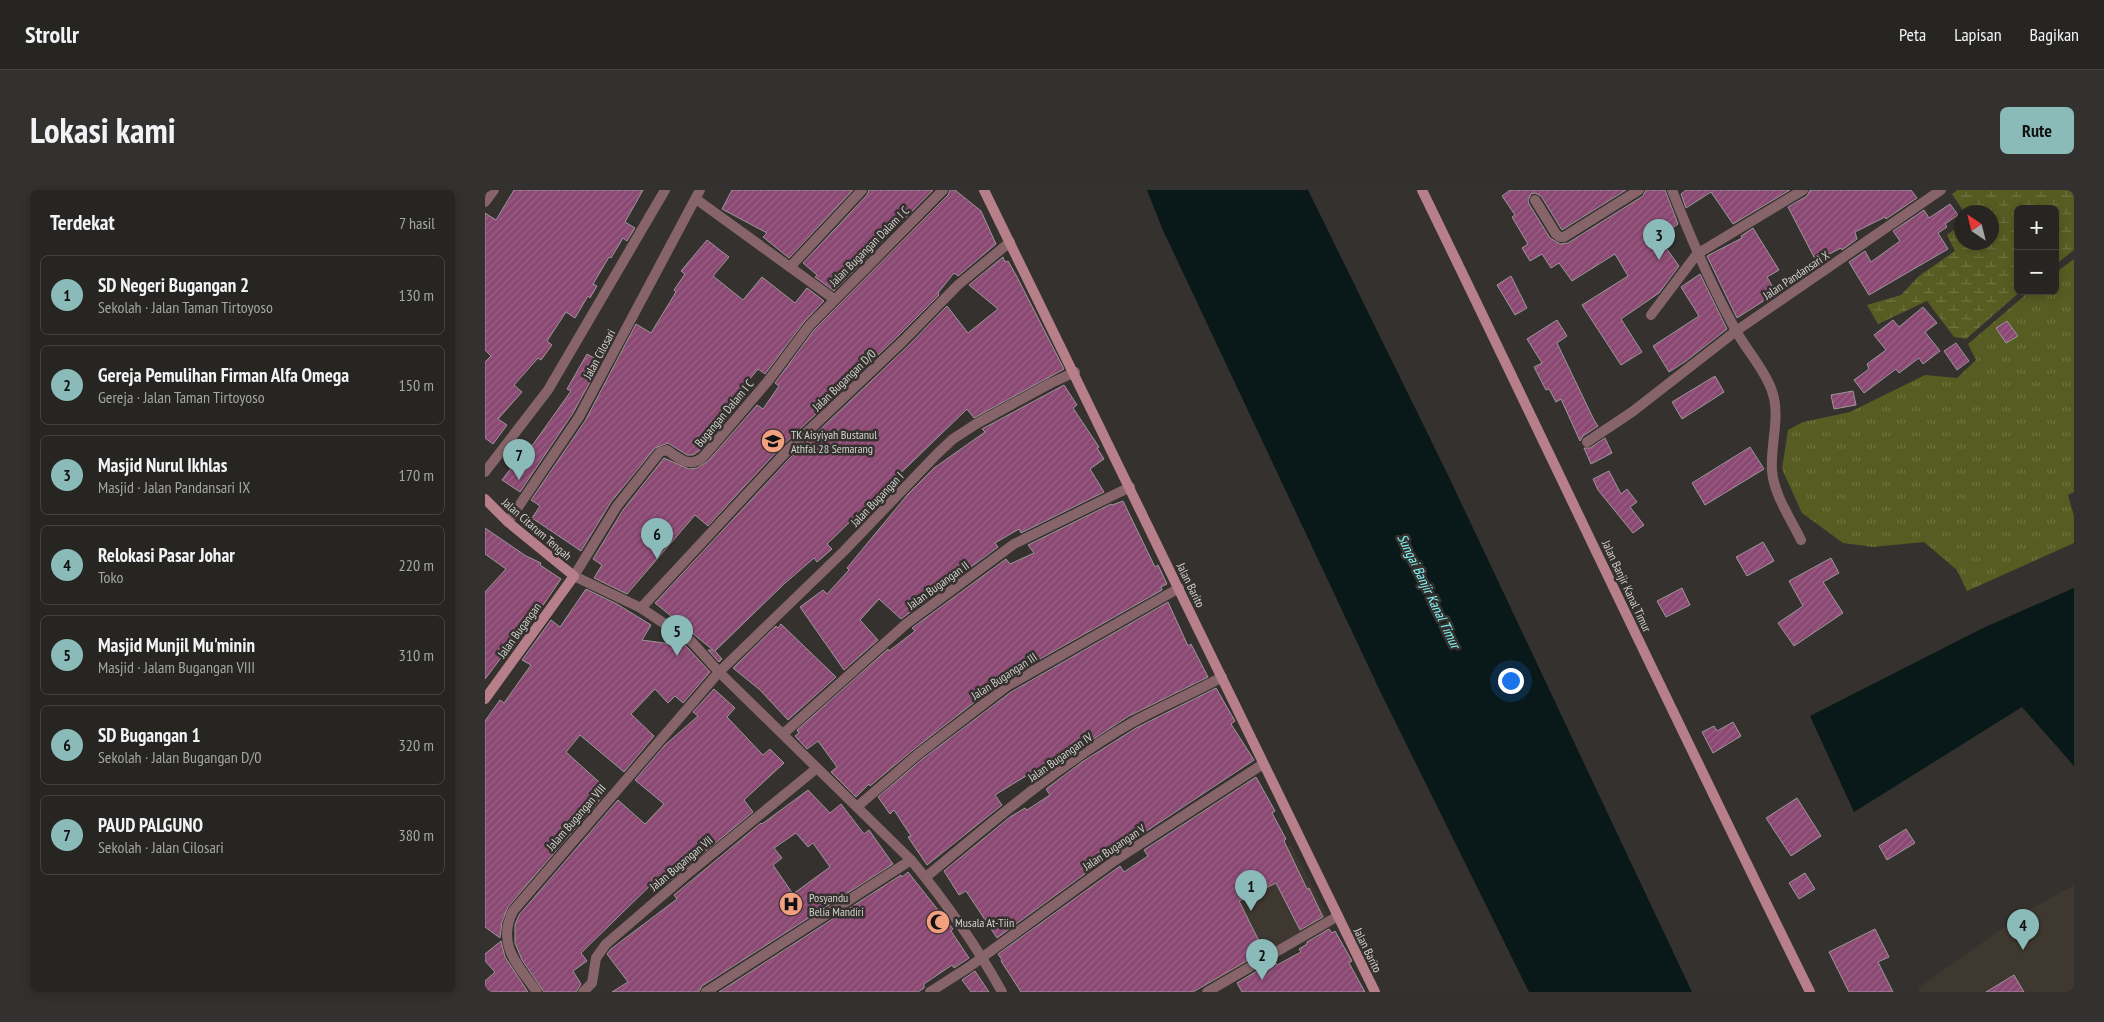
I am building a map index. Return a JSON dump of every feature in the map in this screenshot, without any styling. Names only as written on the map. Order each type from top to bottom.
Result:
[{"type":"street","points":[[485,202],[494,190]]},
{"type":"street","name":"Jalan Cilosari","points":[[485,472],[548,390],[665,190]]},
{"type":"street","points":[[790,267],[862,190]]},
{"type":"street","name":"Jalan Bugangan Dalam I C","points":[[834,299],[943,190]]},
{"type":"street","name":"Jalan Barito","points":[[984,190],[1075,372],[1263,764],[1375,992]]},
{"type":"street","name":"Jalan Banjir Kanal Timur","points":[[1422,190],[1555,462],[1716,802],[1810,992]]},
{"type":"street","points":[[1535,200],[1560,237],[1571,234],[1639,190]]},
{"type":"street","points":[[1671,190],[1697,254],[1736,331],[1767,378],[1773,393],[1775,420],[1773,477],[1775,487],[1801,540]]},
{"type":"street","points":[[1651,315],[1697,254],[1803,190]]},
{"type":"street","name":"Jalan Pandansari X","points":[[1587,442],[1632,412],[1736,331],[1941,190]]},
{"type":"street","points":[[698,194],[790,267],[834,299]]},
{"type":"street","name":"Jalan Cilosari","points":[[508,522],[579,418],[698,194]]},
{"type":"street","name":"Jalan Bugangan D/0","points":[[641,608],[785,453],[903,341],[958,285],[1010,242]]},
{"type":"street","name":"Bugangan Dalam I C","points":[[573,576],[617,506],[657,456],[665,450],[685,462],[693,463],[701,460],[767,381],[809,326],[834,299]]},
{"type":"street","name":"Jalan Bugangan I","points":[[719,672],[844,551],[953,439],[992,415],[1075,372]]},
{"type":"street","name":"Jalan Bugangan II","points":[[783,734],[905,624],[1014,544],[1130,487]]},
{"type":"street","name":"Jalan Citarum Tengah","points":[[487,505],[573,576]]},
{"type":"street","points":[[573,576],[641,608],[692,642],[719,672],[858,806],[911,860],[926,877],[982,956],[1002,992]]},
{"type":"street","name":"Jalan Bugangan","points":[[485,699],[573,576]]},
{"type":"street","name":"Jalan Bugangan III","points":[[858,806],[923,750],[1007,686],[1179,588]]},
{"type":"street","name":"Jalam Bugangan VIII","points":[[537,992],[511,955],[507,946],[507,927],[513,911],[719,672]]},
{"type":"street","name":"Jalan Bugangan IV","points":[[926,877],[975,836],[1081,756],[1133,722],[1221,676]]},
{"type":"street","name":"Jalan Bugangan V","points":[[930,992],[1117,859],[1263,764]]},
{"type":"street","name":"Jalan Bugangan VII","points":[[583,992],[592,983],[596,958],[606,944],[706,858],[817,768]]},
{"type":"street","points":[[706,992],[911,860]]},
{"type":"street","points":[[1207,992],[1338,916]]},
{"type":"shaded area","points":[[1291,845],[1329,919],[1216,985],[1173,903]]},
{"type":"shaded area","points":[[2074,885],[2074,992],[1920,992],[1918,988],[2026,912]]},
{"type":"green space","points":[[1957,190],[2074,190],[2074,250],[2059,262],[2059,205],[2014,205],[2014,295],[2016,295],[1966,339],[1954,337],[1927,301],[1878,324],[1867,305],[1901,295],[1919,276],[1954,250],[1999,250],[1999,205],[1959,205],[1952,194]]},
{"type":"green space","points":[[1954,230],[1954,249],[1947,235]]},
{"type":"green space","points":[[2074,259],[2074,492],[2068,495],[2074,516],[2074,543],[1967,591],[1957,570],[1924,542],[1873,547],[1843,543],[1802,513],[1782,469],[1788,430],[1803,422],[1850,412],[1925,375],[1957,378],[1976,360],[1968,344],[2025,295],[2059,295],[2059,270]]},
{"type":"water","name":"Sungai Banjir Kanal Timur","points":[[1147,190],[1308,190],[1447,473],[1692,992],[1529,992],[1381,693],[1162,228]]},
{"type":"water","points":[[2074,588],[2074,766],[2022,707],[1854,812],[1810,716],[1983,628]]},
{"type":"building","points":[[514,190],[643,190],[625,222],[635,228],[627,241],[623,238],[611,258],[609,257],[593,284],[597,286],[590,298],[588,296],[575,318],[566,312],[547,341],[552,345],[541,360],[538,358],[514,385],[522,392],[498,419],[507,425],[493,444],[485,438],[485,362],[491,356],[485,350],[485,213],[496,220]]},
{"type":"building","points":[[732,190],[853,190],[789,258],[763,237],[767,233],[722,209]]},
{"type":"building","points":[[869,190],[933,190],[834,291],[815,277],[817,275],[803,263],[867,195]]},
{"type":"building","points":[[950,190],[955,190],[981,211],[996,244],[958,276],[954,273],[938,293],[939,295],[780,448],[708,526],[695,515],[627,594],[594,578],[602,565],[593,559],[623,510],[664,458],[689,469],[697,468],[708,461],[757,405],[763,409],[779,386],[775,383],[814,330],[948,195]]},
{"type":"building","points":[[1510,190],[1626,190],[1562,230],[1541,196],[1535,193],[1531,194],[1528,200],[1529,204],[1550,238],[1560,244],[1568,243],[1643,196],[1646,190],[1665,190],[1678,224],[1659,238],[1679,266],[1659,293],[1621,319],[1642,352],[1621,365],[1582,305],[1628,276],[1615,254],[1572,281],[1559,263],[1551,268],[1542,254],[1530,261],[1522,248],[1528,244],[1512,217],[1515,215],[1502,196]]},
{"type":"building","points":[[1686,190],[1790,190],[1733,224],[1711,192],[1686,208],[1681,194]]},
{"type":"building","points":[[1810,190],[1911,190],[1917,198],[1886,219],[1885,217],[1855,232],[1857,239],[1842,250],[1841,248],[1816,261],[1788,207],[1807,196]]},
{"type":"building","points":[[1950,204],[1954,210],[1954,218],[1945,224],[1947,227],[1938,233],[1948,249],[1869,295],[1849,262],[1865,251],[1871,262],[1900,241],[1893,231],[1924,210],[1929,218]]},
{"type":"building","points":[[1753,228],[1779,270],[1767,277],[1776,293],[1737,318],[1707,256],[1742,238],[1741,236]]},
{"type":"building","points":[[707,240],[729,257],[713,276],[743,300],[762,277],[795,303],[807,288],[824,301],[804,322],[765,374],[758,369],[740,391],[746,396],[699,451],[693,455],[687,455],[668,443],[655,448],[611,502],[581,551],[532,518],[540,506],[531,500],[585,421],[636,324],[651,333],[676,292],[674,290],[685,274],[681,271]]},
{"type":"building","points":[[1003,257],[1005,262],[1008,261],[1016,275],[1064,369],[974,418],[967,409],[827,544],[832,549],[817,562],[814,558],[784,584],[715,651],[722,659],[719,662],[708,650],[713,650],[655,603],[790,458],[908,346],[947,306],[968,333],[998,309],[969,285]]},
{"type":"building","points":[[1700,274],[1727,329],[1669,372],[1653,346],[1699,316],[1681,287]]},
{"type":"building","points":[[1511,276],[1527,308],[1515,315],[1497,285]]},
{"type":"building","points":[[1923,307],[1937,323],[1925,332],[1940,351],[1923,364],[1919,358],[1899,373],[1896,369],[1864,393],[1854,380],[1869,369],[1867,364],[1886,350],[1874,335],[1893,320],[1899,327]]},
{"type":"building","points":[[1557,320],[1567,336],[1557,343],[1598,426],[1583,436],[1580,441],[1561,399],[1556,402],[1549,389],[1546,390],[1534,367],[1542,363],[1527,339]]},
{"type":"building","points":[[2007,321],[2018,336],[2006,343],[1996,328]]},
{"type":"building","points":[[1956,343],[1969,361],[1957,370],[1944,351]]},
{"type":"building","points":[[587,354],[601,362],[573,413],[520,492],[502,480],[514,464],[517,467],[571,391],[567,389]]},
{"type":"building","points":[[1715,376],[1724,392],[1682,419],[1672,402]]},
{"type":"building","points":[[1064,385],[1077,405],[1073,408],[1099,447],[1097,448],[1104,459],[1090,469],[1104,492],[1021,533],[1019,529],[995,543],[998,547],[901,619],[879,599],[860,620],[878,640],[844,670],[800,607],[823,590],[827,594],[849,570],[847,568],[908,494],[934,468],[985,432],[982,429]]},
{"type":"building","points":[[1853,391],[1856,405],[1834,409],[1831,395]]},
{"type":"building","points":[[1605,438],[1612,453],[1591,464],[1584,448],[1590,448]]},
{"type":"building","points":[[1750,447],[1764,469],[1705,505],[1692,483]]},
{"type":"building","points":[[1609,471],[1621,494],[1627,489],[1637,502],[1630,507],[1644,525],[1633,533],[1598,490],[1593,479]]},
{"type":"building","points":[[1123,501],[1155,567],[1158,565],[1167,584],[1161,587],[1162,590],[1003,680],[870,786],[869,784],[856,797],[831,772],[837,767],[818,741],[807,749],[795,736],[799,733],[797,730],[888,649],[889,651],[915,631],[912,628],[1006,559],[1010,564],[1034,553],[1028,545],[1111,504]]},
{"type":"building","points":[[485,528],[526,556],[541,563],[540,565],[561,579],[511,652],[507,650],[485,679],[485,592],[506,569],[485,554]]},
{"type":"building","points":[[1763,542],[1774,561],[1747,576],[1736,557]]},
{"type":"building","points":[[1831,558],[1839,573],[1823,582],[1843,613],[1794,646],[1778,623],[1803,606],[1789,581]]},
{"type":"building","points":[[1682,588],[1690,605],[1666,617],[1657,601]]},
{"type":"building","points":[[586,589],[617,604],[651,625],[642,640],[686,646],[710,672],[683,703],[675,696],[668,703],[655,689],[631,714],[654,736],[624,772],[580,735],[566,752],[608,790],[508,907],[502,922],[500,938],[485,927],[485,721],[500,700],[504,703],[531,665],[522,660],[551,620],[560,627]]},
{"type":"building","points":[[1168,602],[1188,646],[1191,644],[1208,677],[1129,716],[1038,777],[1034,771],[995,795],[1002,805],[927,865],[908,837],[911,836],[894,810],[890,814],[878,797],[921,760],[1011,692]]},
{"type":"building","points":[[781,624],[836,677],[788,720],[760,690],[733,668],[776,626],[778,628]]},
{"type":"building","points":[[1216,688],[1235,721],[1231,724],[1254,760],[1136,838],[1133,833],[1108,849],[1112,854],[997,938],[966,891],[959,895],[944,871],[1010,817],[1025,808],[1027,810],[1050,795],[1046,789],[1082,762],[1136,728]]},
{"type":"building","points":[[714,689],[735,708],[727,717],[763,755],[770,749],[784,763],[744,800],[753,812],[666,884],[660,876],[581,953],[587,961],[573,971],[581,984],[576,992],[544,992],[522,960],[515,943],[515,925],[519,915],[618,800],[645,824],[664,804],[635,780],[665,745],[698,716],[693,712]]},
{"type":"building","points":[[1733,722],[1741,736],[1713,753],[1702,732],[1714,726],[1717,731]]},
{"type":"building","points":[[1256,777],[1275,811],[1272,813],[1286,839],[1284,841],[1323,917],[1300,930],[1276,883],[1239,901],[1264,951],[1193,992],[1021,992],[998,954],[1120,866],[1124,872],[1148,856],[1144,850]]},
{"type":"building","points":[[808,790],[830,813],[841,804],[864,834],[869,830],[893,864],[702,986],[699,992],[612,992],[628,982],[607,954],[611,949],[677,899],[674,895],[762,824]],"holes":[[[796,833],[808,847],[813,843],[830,867],[793,894],[773,865],[782,858],[774,848]]]},
{"type":"building","points":[[1797,798],[1821,836],[1791,856],[1766,818]]},
{"type":"building","points":[[1906,829],[1915,843],[1887,860],[1879,846]]},
{"type":"building","points":[[908,872],[953,929],[951,931],[969,958],[954,968],[952,965],[924,984],[924,988],[918,992],[719,992],[901,875],[902,877]]},
{"type":"building","points":[[1805,873],[1815,889],[1799,899],[1789,883]]},
{"type":"building","points":[[1329,929],[1332,933],[1335,931],[1352,961],[1349,963],[1365,992],[1242,992],[1237,983],[1270,963],[1272,966],[1276,963],[1277,965],[1301,952],[1299,949],[1307,944],[1307,942]]},
{"type":"building","points":[[1875,929],[1889,957],[1878,962],[1893,992],[1849,992],[1829,952]]},
{"type":"building","points":[[501,941],[505,957],[528,992],[485,992],[485,981],[495,972],[485,961],[485,954]]},
{"type":"building","points":[[975,971],[989,992],[971,992],[962,980]]},
{"type":"building","points":[[2014,975],[2024,992],[1986,992]]},
{"type":"place","name":"Masjid Nurul Ikhlas","points":[[1659,260]]},
{"type":"place","name":"TK Aisyiyah Bustanul Athfal 28 Semarang","points":[[773,441]]},
{"type":"place","name":"PAUD PALGUNO","points":[[519,480]]},
{"type":"place","name":"SD Bugangan 1","points":[[657,559]]},
{"type":"place","name":"Masjid Munjil Mu'minin","points":[[677,656]]},
{"type":"place","name":"Posyandu Belia Mandiri","points":[[791,904]]},
{"type":"place","name":"SD Negeri Bugangan 2","points":[[1251,911]]},
{"type":"place","name":"Musala At-Tiin","points":[[938,922]]},
{"type":"place","name":"Relokasi Pasar Johar","points":[[2023,950]]},
{"type":"place","name":"Gereja Pemulihan Firman Alfa Omega","points":[[1262,980]]}]
